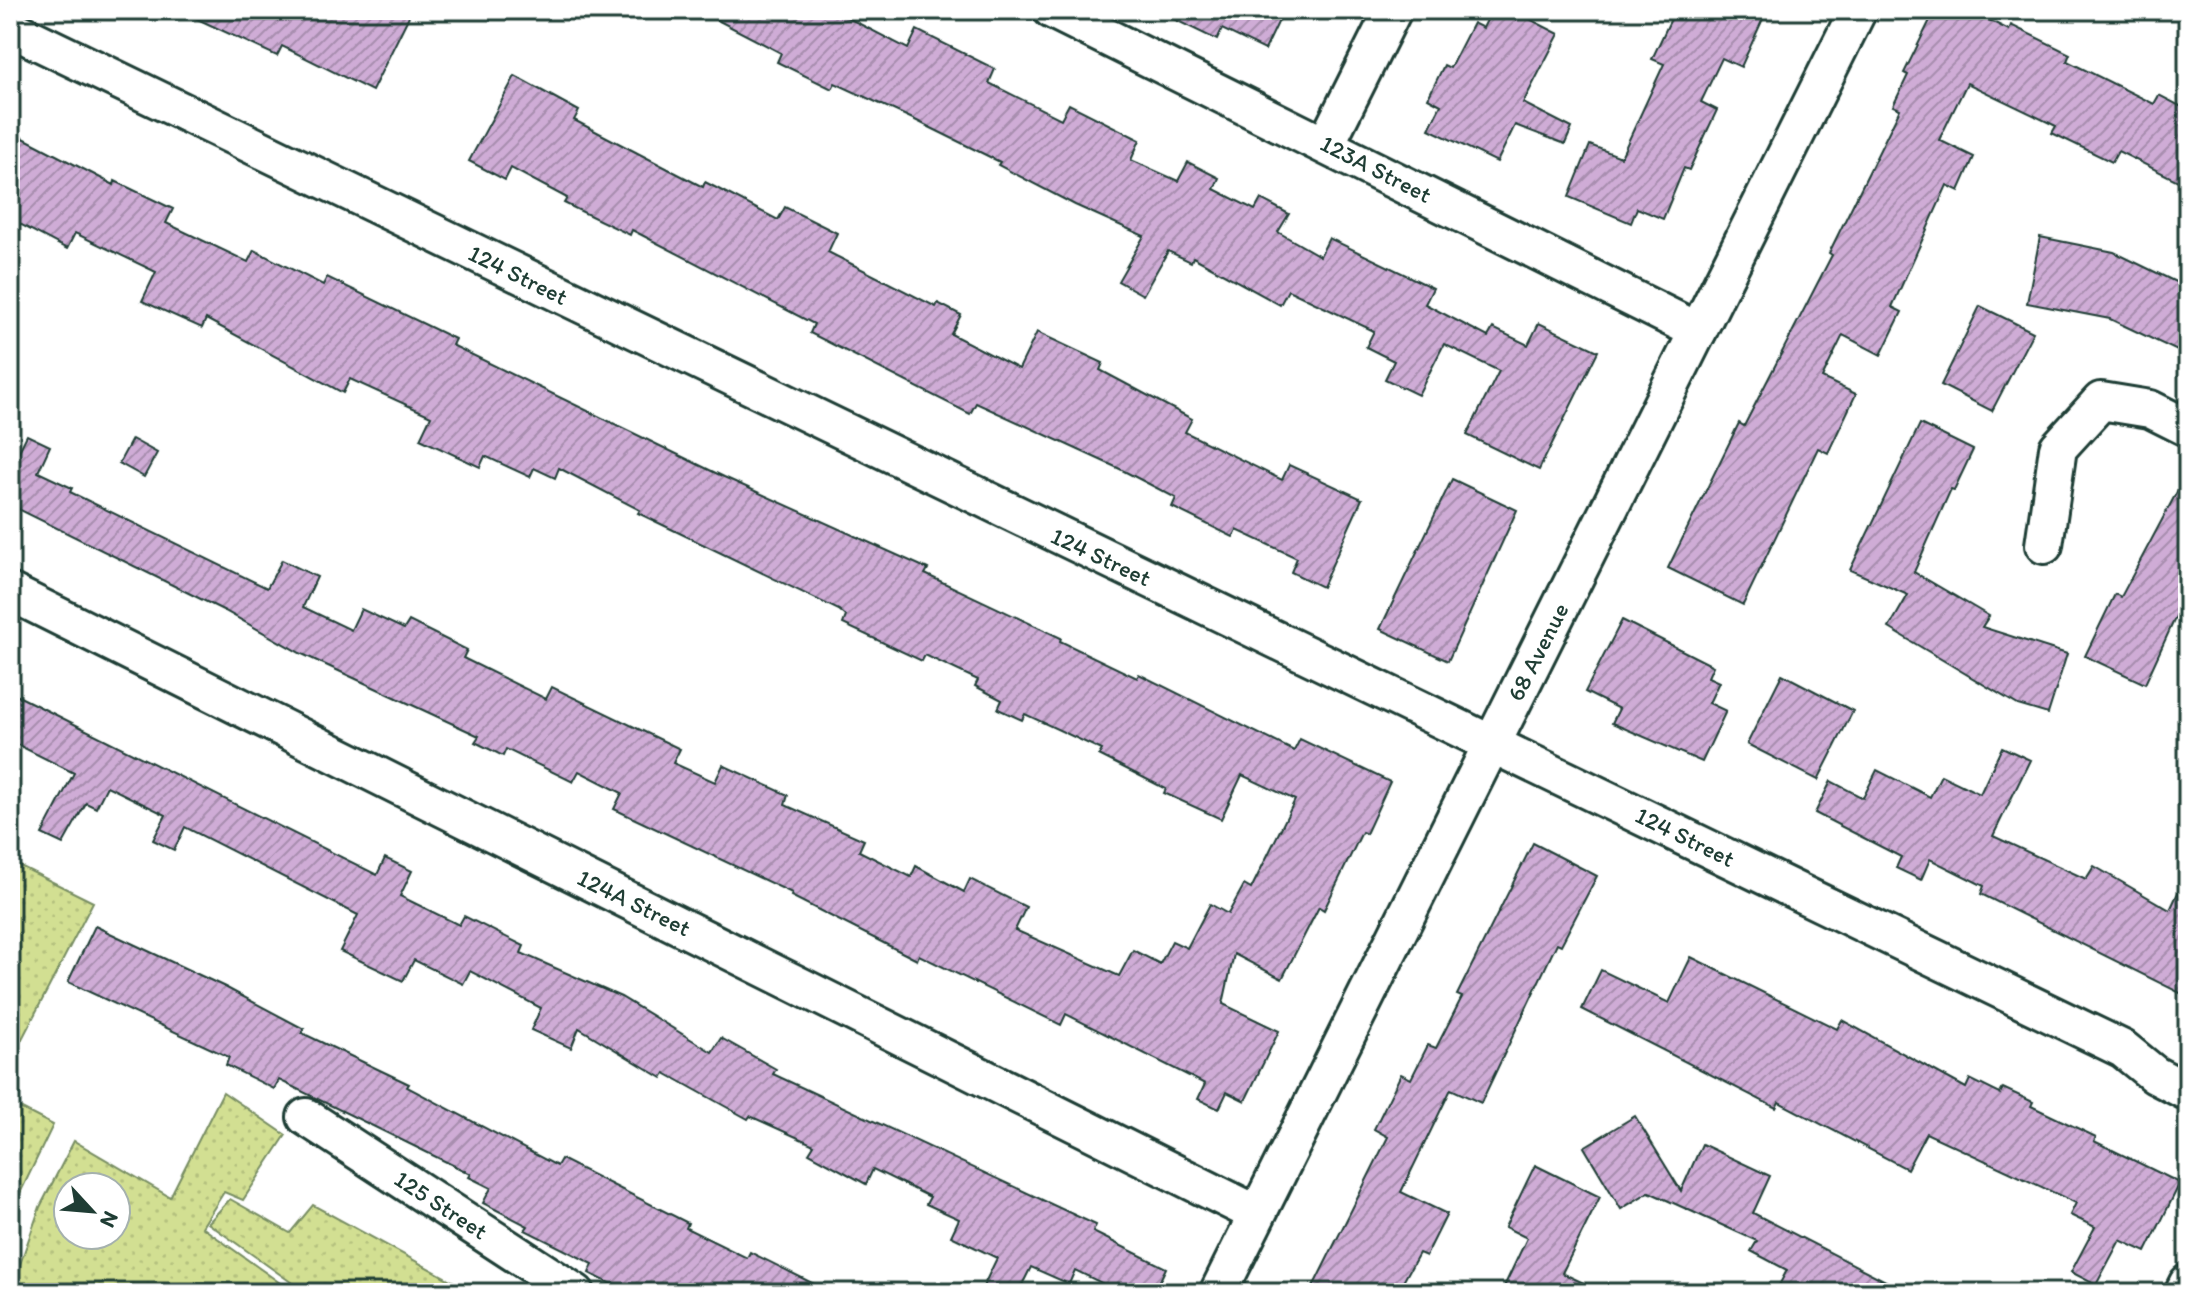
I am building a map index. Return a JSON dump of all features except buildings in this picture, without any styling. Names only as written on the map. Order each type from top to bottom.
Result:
[{"type":"street","name":"123A Street","points":[[1052,10],[1698,331]]},
{"type":"street","points":[[1326,144],[1393,10]]},
{"type":"street","name":"68 Avenue","points":[[1218,1293],[1858,10]]},
{"type":"street","name":"124 Street","points":[[10,28],[2123,1049],[2155,1075],[2188,1092]]},
{"type":"street","points":[[2044,545],[2058,448],[2101,401],[2150,409],[2188,428]]},
{"type":"street","name":"124A Street","points":[[10,592],[1257,1214]]},
{"type":"street","points":[[2123,1049],[2167,1060],[2188,1070]]},
{"type":"street","name":"125 Street","points":[[306,1117],[576,1293]]},
{"type":"street","points":[[2183,1293],[2188,1283]]},
{"type":"green space","points":[[10,861],[93,902],[10,1062]]},
{"type":"green space","points":[[223,1092],[286,1135],[243,1200],[224,1192],[202,1227],[287,1288],[284,1293],[10,1293],[40,1207],[52,1184],[52,1251],[132,1251],[132,1175],[170,1197]]},
{"type":"green space","points":[[10,1103],[53,1125],[10,1214]]},
{"type":"green space","points":[[74,1141],[125,1171],[59,1171]]},
{"type":"green space","points":[[230,1199],[290,1233],[313,1205],[474,1293],[292,1293],[295,1285],[208,1223]]}]
